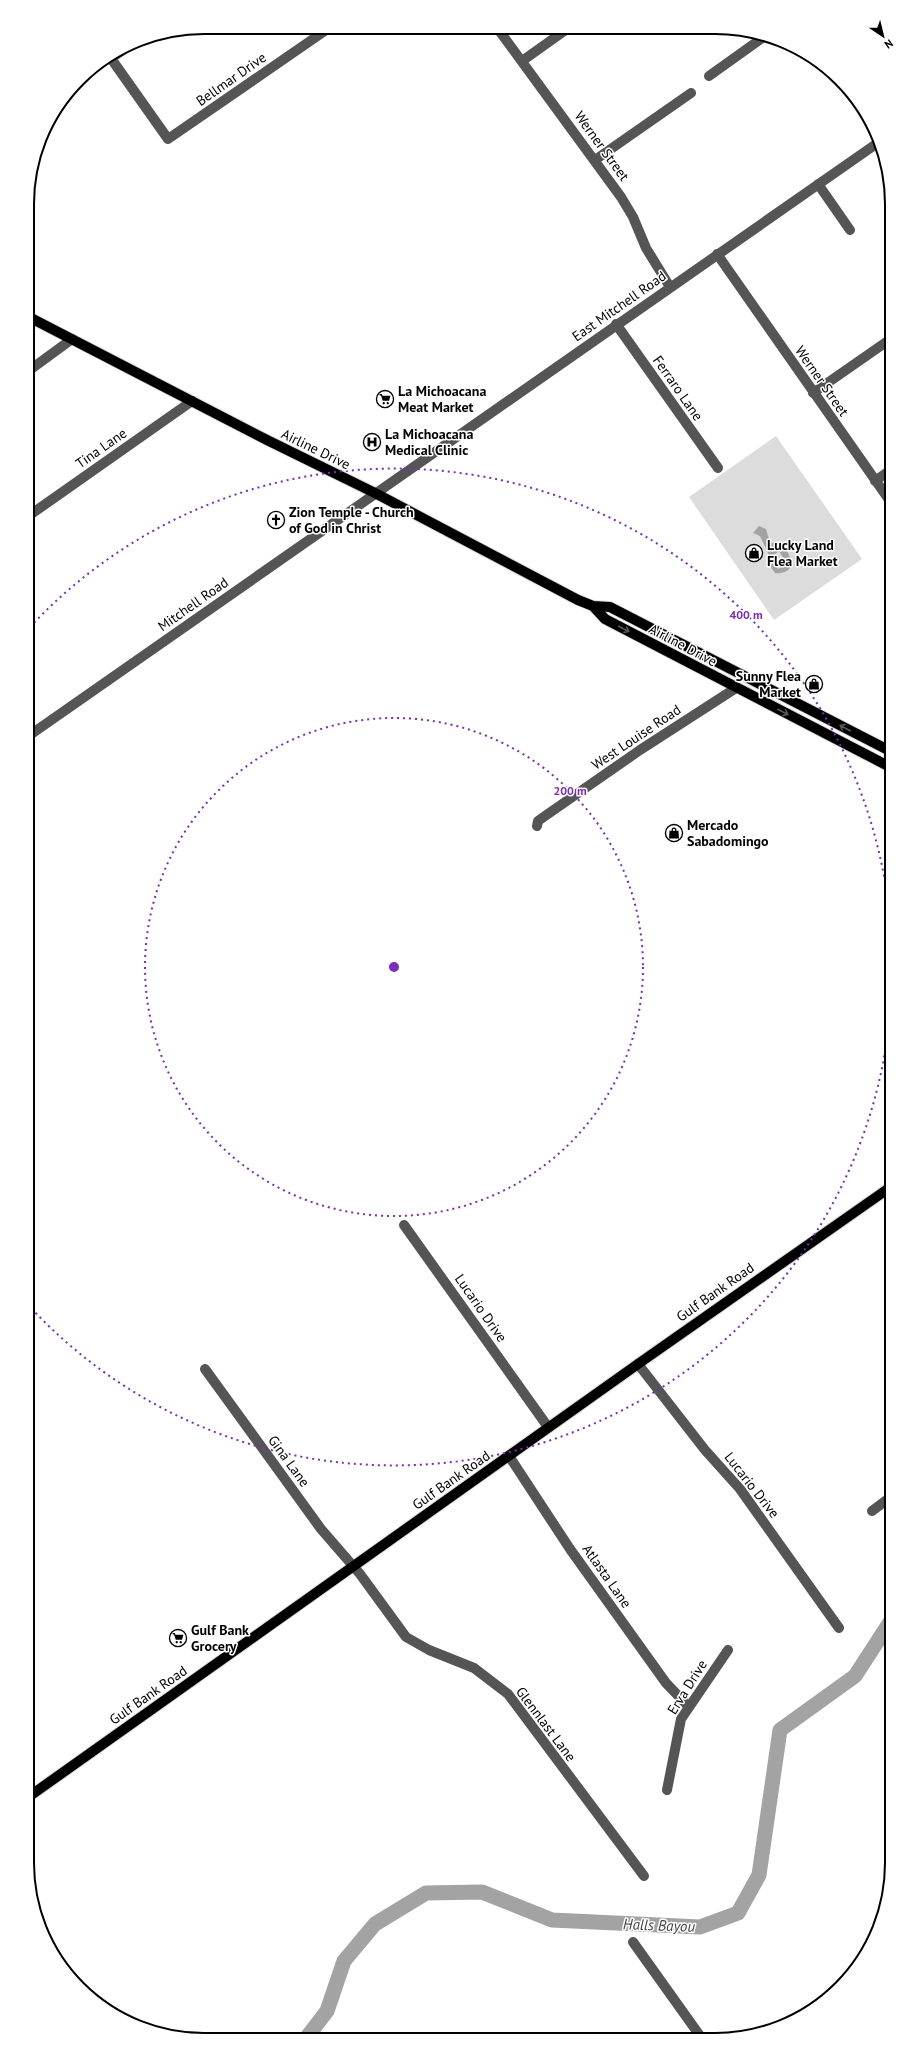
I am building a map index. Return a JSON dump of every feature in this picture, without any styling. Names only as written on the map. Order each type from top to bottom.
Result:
[{"type":"main road","name":"Airline Drive","points":[[34,320],[593,606],[604,619],[885,764]]},
{"type":"main road","name":"Airline Drive","points":[[593,606],[610,607],[885,748]]},
{"type":"main road","points":[[731,669],[735,679],[736,688]]},
{"type":"main road","name":"Gulf Bank Road","points":[[34,1793],[548,1427],[885,1191]]},
{"type":"street","name":"Bellmar Drive","points":[[112,61],[168,139],[320,34]]},
{"type":"street","name":"Werner Street","points":[[502,34],[595,160],[633,217],[646,248],[670,287]]},
{"type":"street","points":[[522,61],[560,34]]},
{"type":"street","points":[[709,76],[759,40]]},
{"type":"street","points":[[595,160],[691,93]]},
{"type":"street","name":"East Mitchell Road","points":[[375,493],[874,145]]},
{"type":"street","points":[[818,184],[850,230]]},
{"type":"street","name":"Werner Street","points":[[717,254],[885,495]]},
{"type":"street","name":"Ferraro Lane","points":[[616,324],[718,468]]},
{"type":"street","points":[[34,367],[72,339]]},
{"type":"street","points":[[813,393],[885,343]]},
{"type":"street","name":"Tina Lane","points":[[34,512],[192,401]]},
{"type":"street","points":[[875,481],[885,474]]},
{"type":"street","name":"Mitchell Road","points":[[34,732],[375,493]]},
{"type":"street","name":"West Louise Road","points":[[537,826],[538,822],[552,811],[640,750],[736,688]]},
{"type":"street","name":"Lucario Drive","points":[[404,1225],[548,1427]]},
{"type":"street","name":"Lucario Drive","points":[[638,1364],[705,1450],[740,1489],[839,1628]]},
{"type":"street","name":"Gina Lane","points":[[205,1369],[321,1529],[352,1568]]},
{"type":"street","name":"Atlasta Lane","points":[[509,1456],[570,1549],[666,1683],[689,1707]]},
{"type":"street","points":[[872,1511],[885,1501]]},
{"type":"street","name":"Glennlast Lane","points":[[352,1568],[406,1637],[429,1650],[474,1668],[512,1699],[644,1876]]},
{"type":"street","name":"Erva Drive","points":[[667,1790],[681,1719],[728,1650]]},
{"type":"street","points":[[633,1942],[697,2033]]},
{"type":"shaded area","points":[[776,436],[862,559],[774,620],[689,497]]},
{"type":"shaded area","points":[[759,526],[766,529],[770,543],[778,542],[786,549],[793,563],[788,570],[781,573],[775,573],[768,563],[769,555],[760,536],[753,533]],"holes":[[[779,551],[787,564],[778,569],[773,560],[774,555]]]},
{"type":"waterway","name":"Halls Bayou","points":[[310,2033],[327,2011],[344,1961],[375,1924],[426,1893],[482,1892],[552,1920],[700,1927],[738,1913],[759,1875],[780,1730],[855,1676],[885,1630]]},
{"type":"place","name":"La Michoacana Meat Market","points":[[385,399]]},
{"type":"place","name":"La Michoacana Medical Clinic","points":[[372,442]]},
{"type":"place","name":"Zion Temple - Church of God in Christ","points":[[276,520]]},
{"type":"place","name":"Lucky Land Flea Market","points":[[754,553]]},
{"type":"place","name":"Sunny Flea Market","points":[[814,684]]},
{"type":"place","name":"Mercado Sabadomingo","points":[[674,833]]},
{"type":"place","name":"Gulf Bank Grocery","points":[[178,1638]]}]
